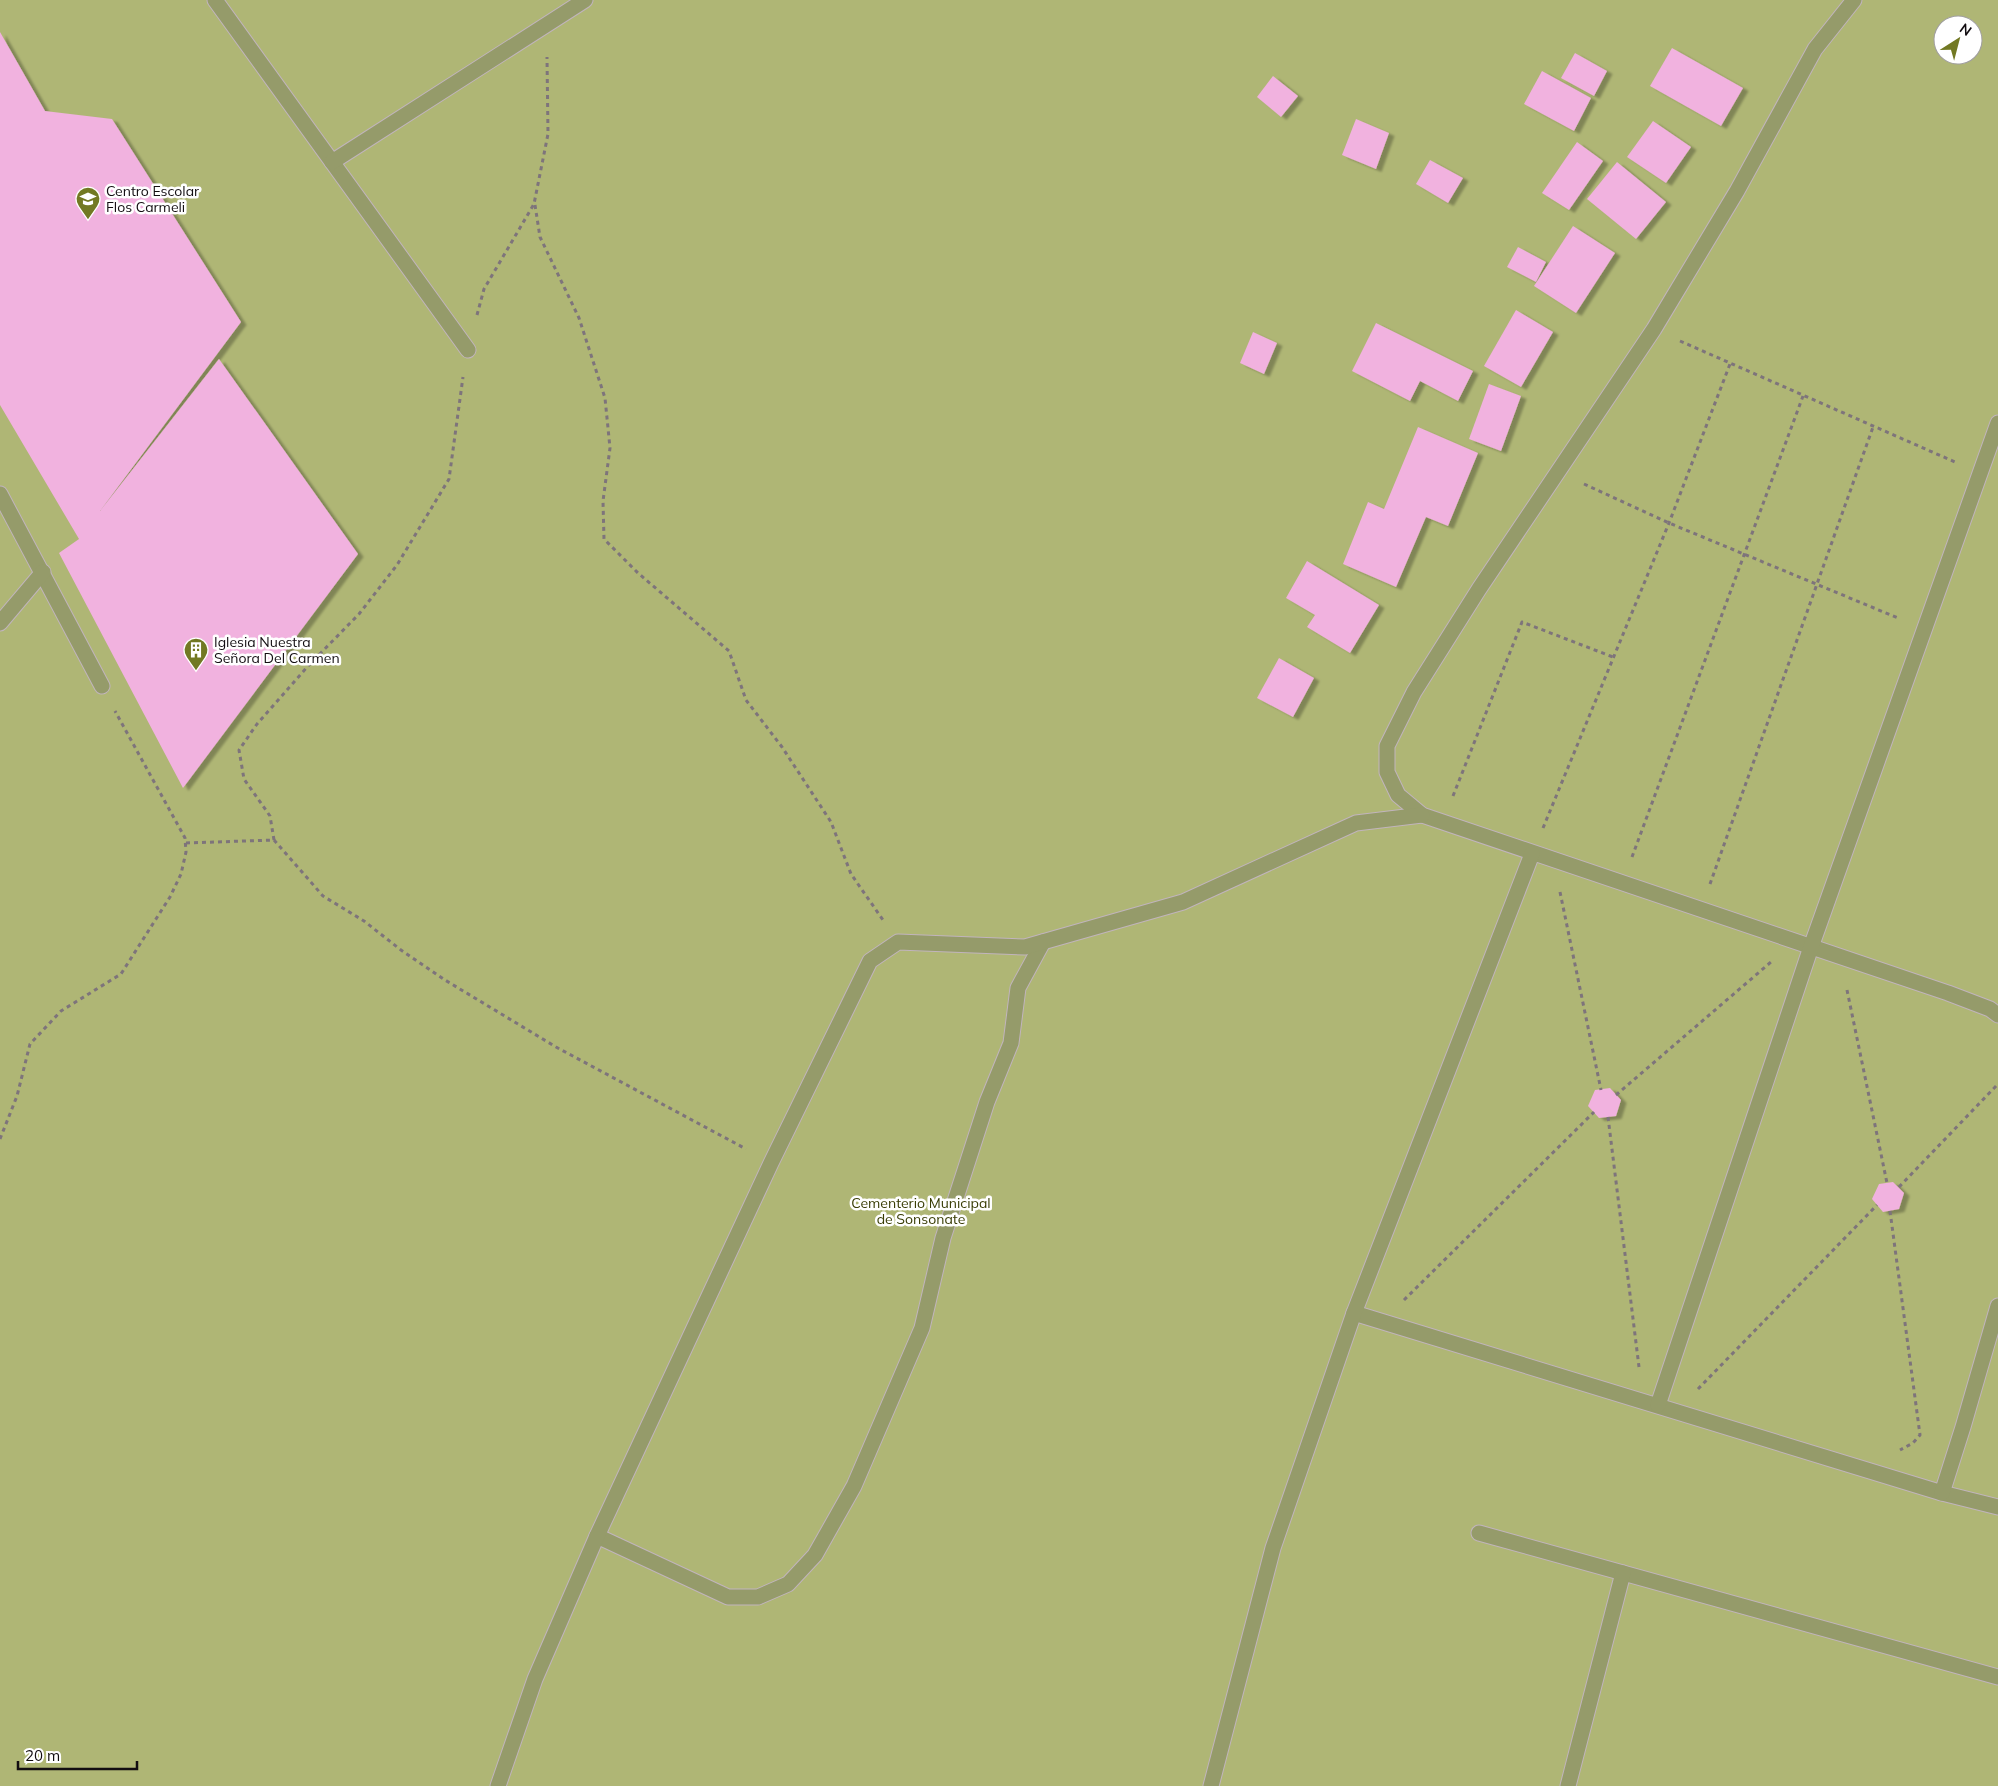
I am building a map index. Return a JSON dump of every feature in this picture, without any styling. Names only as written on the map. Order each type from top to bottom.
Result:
[{"type":"street","points":[[215,0],[468,350]]},
{"type":"street","points":[[1854,0],[1815,49],[1736,191],[1654,329],[1557,472],[1419,684],[1387,746],[1387,772],[1398,795],[1422,815],[1532,854],[1948,993],[1990,1009],[1998,1016]]},
{"type":"street","points":[[332,162],[544,27],[577,2]]},
{"type":"street","points":[[1658,1405],[1811,947],[1998,424]]},
{"type":"street","points":[[0,494],[102,686]]},
{"type":"street","points":[[0,624],[43,572]]},
{"type":"street","points":[[498,1786],[535,1679],[597,1536],[771,1163],[870,961],[898,942],[1025,947],[1183,902],[1356,823],[1422,815]]},
{"type":"street","points":[[1211,1786],[1273,1548],[1354,1313],[1532,854]]},
{"type":"street","points":[[597,1536],[728,1598],[758,1598],[788,1584],[815,1555],[854,1486],[922,1328],[942,1238],[987,1102],[1011,1043],[1018,988],[1043,942]]},
{"type":"street","points":[[1942,1493],[1998,1306]]},
{"type":"street","points":[[1354,1313],[1644,1400],[1942,1493],[1998,1508]]},
{"type":"street","points":[[1479,1532],[1623,1574],[1998,1677]]},
{"type":"street","points":[[1568,1786],[1623,1574]]},
{"type":"path","points":[[544,27],[548,72],[548,134],[534,204],[484,289],[468,350],[457,406],[448,479],[397,565],[359,614],[308,666],[258,724],[239,750],[244,779],[270,816],[274,840],[323,896],[364,921],[401,950],[445,980],[556,1047],[771,1163]]},
{"type":"path","points":[[534,204],[540,237],[579,318],[606,398],[610,448],[602,501],[604,539],[638,573],[729,651],[746,700],[782,747],[830,822],[851,874],[898,942]]},
{"type":"path","points":[[1654,329],[1980,473]]},
{"type":"path","points":[[1532,854],[1669,523],[1730,364]]},
{"type":"path","points":[[1622,883],[1803,396]]},
{"type":"path","points":[[1700,910],[1873,427]]},
{"type":"path","points":[[1557,472],[1669,523],[1925,629]]},
{"type":"path","points":[[1443,822],[1522,622],[1613,657]]},
{"type":"path","points":[[0,1139],[17,1096],[30,1044],[61,1011],[121,974],[170,897],[181,874],[186,852],[185,838],[102,686]]},
{"type":"path","points":[[186,843],[274,840]]},
{"type":"path","points":[[1554,861],[1601,1090]]},
{"type":"path","points":[[1616,1095],[1795,942]]},
{"type":"path","points":[[1841,957],[1887,1183]]},
{"type":"path","points":[[1899,1187],[1998,1084]]},
{"type":"path","points":[[1382,1322],[1594,1112]]},
{"type":"path","points":[[1608,1117],[1644,1400]]},
{"type":"path","points":[[1676,1411],[1876,1205]]},
{"type":"path","points":[[1890,1211],[1920,1435],[1913,1443],[1899,1451]]},
{"type":"green space","name":"Cementerio Municipal de Sonsonate","points":[[0,0],[1998,0],[1998,1786],[0,1786]]},
{"type":"building","points":[[0,32],[45,111],[112,119],[241,322],[100,511],[219,359],[358,554],[183,788],[59,553],[79,539],[0,405]]},
{"type":"building","points":[[1672,48],[1743,88],[1721,126],[1650,86]]},
{"type":"building","points":[[1575,53],[1607,71],[1594,96],[1561,78]]},
{"type":"building","points":[[1542,71],[1591,98],[1574,131],[1524,104]]},
{"type":"building","points":[[1273,76],[1298,96],[1281,117],[1257,97]]},
{"type":"building","points":[[1356,119],[1389,133],[1376,169],[1342,155]]},
{"type":"building","points":[[1653,121],[1691,147],[1666,183],[1627,157]]},
{"type":"building","points":[[1577,142],[1603,161],[1569,210],[1542,193]]},
{"type":"building","points":[[1430,160],[1463,178],[1448,203],[1416,184]]},
{"type":"building","points":[[1617,162],[1666,202],[1636,239],[1587,199]]},
{"type":"building","points":[[1573,226],[1615,253],[1576,313],[1534,286]]},
{"type":"building","points":[[1518,247],[1546,262],[1536,282],[1507,267]]},
{"type":"building","points":[[1516,310],[1553,332],[1521,387],[1484,366]]},
{"type":"building","points":[[1376,323],[1473,371],[1458,401],[1420,381],[1410,401],[1352,371]]},
{"type":"building","points":[[1253,332],[1277,343],[1264,374],[1240,363]]},
{"type":"building","points":[[1489,384],[1521,396],[1501,451],[1469,439]]},
{"type":"building","points":[[1418,427],[1478,453],[1448,526],[1426,517],[1396,587],[1343,564],[1368,502],[1384,509]]},
{"type":"building","points":[[1307,561],[1379,605],[1350,653],[1307,627],[1315,615],[1286,598]]},
{"type":"building","points":[[1279,658],[1314,678],[1293,717],[1257,698]]},
{"type":"building","points":[[1610,1088],[1621,1100],[1616,1116],[1599,1118],[1588,1106],[1595,1090]]},
{"type":"building","points":[[1893,1182],[1904,1193],[1899,1209],[1883,1212],[1872,1199],[1879,1184]]},
{"type":"place","name":"Centro Escolar Flos Carmeli","points":[[88,220]]},
{"type":"place","name":"Iglesia Nuestra Señora Del Carmen","points":[[196,671]]}]
